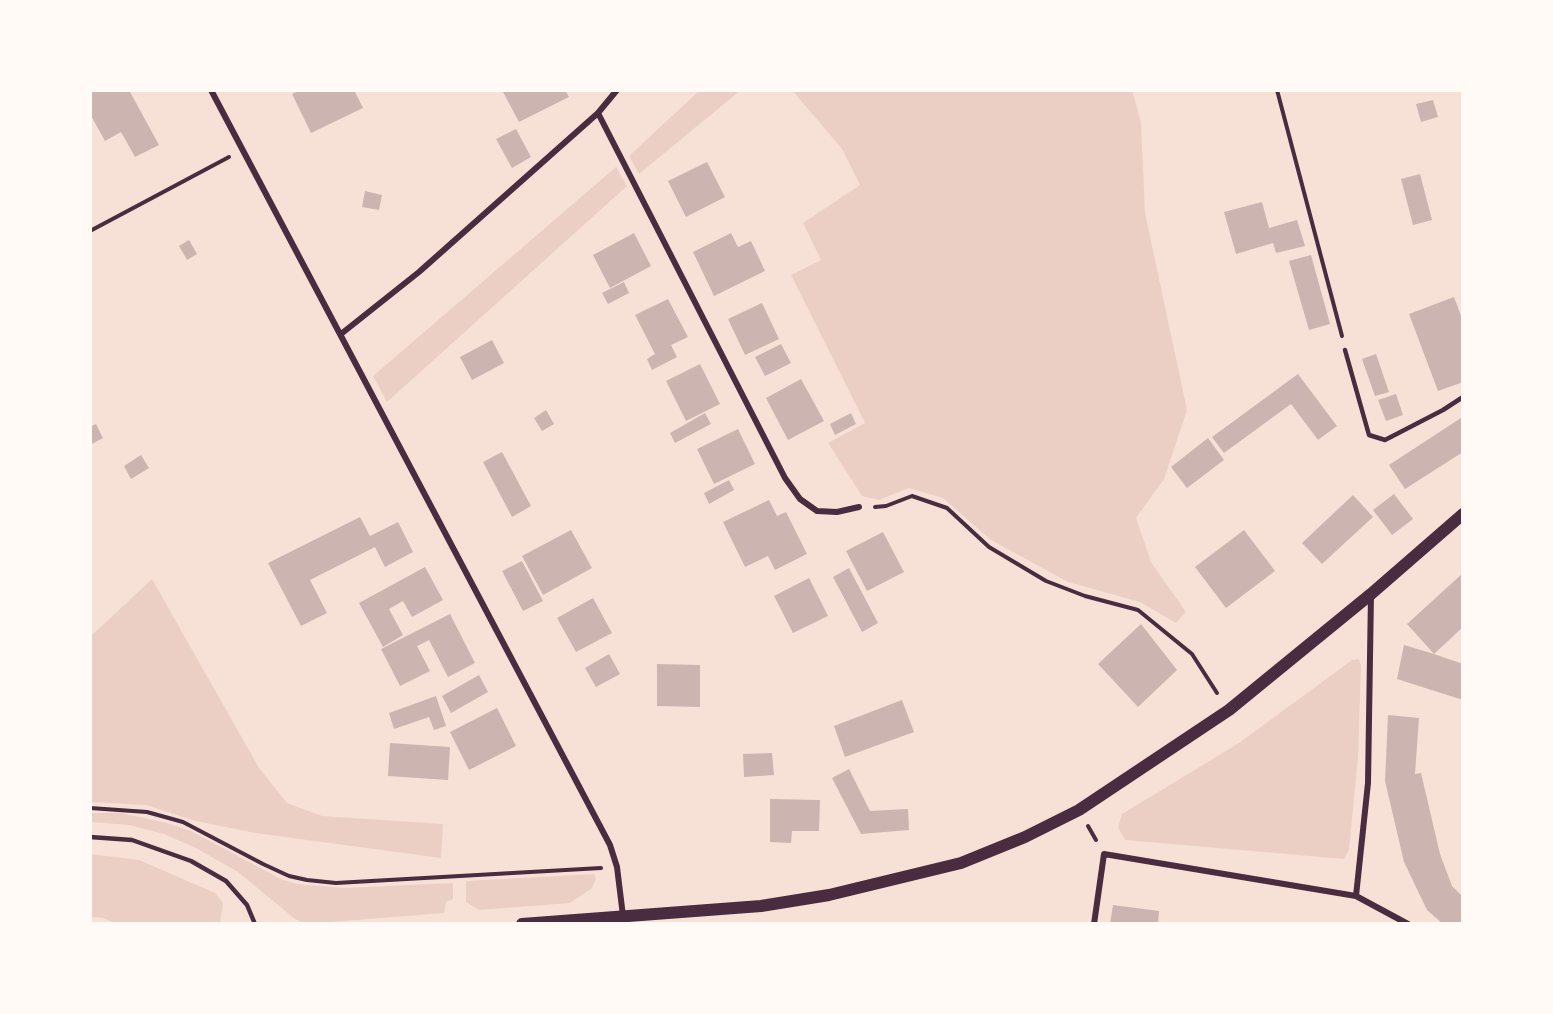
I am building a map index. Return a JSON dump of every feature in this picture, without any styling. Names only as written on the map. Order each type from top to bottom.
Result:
[{"type":"main road","points":[[522,924],[761,906],[882,884],[961,863],[1025,837],[1079,810],[1228,710],[1371,594],[1463,514]]},
{"type":"street","points":[[211,90],[610,846],[617,867],[623,917]]},
{"type":"street","points":[[340,334],[419,272],[598,114],[617,90]]},
{"type":"street","points":[[598,114],[785,478],[800,499],[817,511],[837,512],[859,507]]},
{"type":"street","points":[[1356,896],[1368,783],[1371,594]]},
{"type":"street","points":[[1094,924],[1104,854],[1356,896],[1407,924]]},
{"type":"lane","points":[[1345,350],[1369,435],[1385,440],[1463,397]]},
{"type":"lane","points":[[90,837],[132,840],[191,861],[226,881],[247,905],[255,924]]},
{"type":"path","points":[[1277,90],[1337,311],[1345,350]]},
{"type":"path","points":[[90,231],[243,150]]},
{"type":"path","points":[[859,507],[886,506],[912,496],[947,508],[989,547],[1046,581],[1085,596],[1138,610],[1192,654],[1228,710]]},
{"type":"path","points":[[90,808],[147,812],[183,822],[263,864],[289,876],[307,880],[336,883],[617,867]]},
{"type":"path","points":[[1079,810],[1104,854]]},
{"type":"shaded area","points":[[700,90],[741,90],[639,174],[629,156]]},
{"type":"shaded area","points":[[792,90],[1132,90],[1141,122],[1145,213],[1187,410],[1164,479],[1136,518],[1151,562],[1186,612],[1176,623],[1140,602],[1068,582],[991,540],[943,498],[909,488],[879,500],[862,496],[828,443],[865,423],[791,275],[821,260],[803,223],[860,185],[842,149]]},
{"type":"shaded area","points":[[616,167],[627,186],[387,402],[373,376]]},
{"type":"shaded area","points":[[152,579],[259,768],[287,803],[322,816],[443,824],[441,858],[255,833],[196,821],[146,805],[90,802],[90,637]]},
{"type":"shaded area","points":[[1359,659],[1361,666],[1358,757],[1349,850],[1344,859],[1125,840],[1118,827],[1122,814],[1239,743],[1352,660]]},
{"type":"shaded area","points":[[90,813],[121,813],[191,831],[283,880],[297,884],[344,888],[453,883],[453,899],[446,902],[444,913],[306,924],[295,919],[238,872],[196,848],[164,834],[129,825],[90,822]]},
{"type":"shaded area","points":[[90,854],[139,860],[215,893],[223,903],[220,924],[117,924],[103,918],[90,917]]},
{"type":"shaded area","points":[[594,874],[596,879],[591,889],[570,903],[479,910],[466,902],[466,881]]},
{"type":"building","points":[[90,90],[129,90],[159,145],[135,157],[121,132],[105,141],[90,114]]},
{"type":"building","points":[[301,90],[354,90],[363,108],[311,133],[292,94]]},
{"type":"building","points":[[502,90],[565,90],[569,97],[519,122]]},
{"type":"building","points":[[1433,100],[1438,117],[1421,122],[1416,104]]},
{"type":"building","points":[[516,129],[531,157],[512,168],[496,139]]},
{"type":"building","points":[[707,162],[725,197],[686,217],[668,181]]},
{"type":"building","points":[[1420,174],[1432,220],[1413,225],[1401,179]]},
{"type":"building","points":[[365,191],[382,195],[379,210],[362,207]]},
{"type":"building","points":[[1262,202],[1269,228],[1297,220],[1305,246],[1276,253],[1273,243],[1236,254],[1224,212]]},
{"type":"building","points":[[634,233],[651,266],[610,288],[593,255]]},
{"type":"building","points":[[731,233],[738,247],[751,241],[765,271],[714,296],[693,252]]},
{"type":"building","points":[[189,240],[197,254],[187,260],[179,246]]},
{"type":"building","points":[[1311,255],[1330,324],[1309,330],[1289,261]]},
{"type":"building","points":[[624,282],[629,293],[608,304],[602,293]]},
{"type":"building","points":[[1454,297],[1463,321],[1463,382],[1438,391],[1409,314]]},
{"type":"building","points":[[668,299],[688,337],[671,345],[677,357],[652,370],[647,359],[655,354],[635,315]]},
{"type":"building","points":[[762,303],[779,339],[745,355],[728,319]]},
{"type":"building","points":[[492,340],[504,363],[472,380],[460,357]]},
{"type":"building","points":[[781,344],[791,363],[765,376],[755,357]]},
{"type":"building","points":[[1376,354],[1389,392],[1375,396],[1362,359]]},
{"type":"building","points":[[700,364],[720,404],[686,421],[666,381]]},
{"type":"building","points":[[1298,374],[1337,426],[1318,440],[1291,404],[1224,453],[1212,437]]},
{"type":"building","points":[[801,379],[824,421],[788,440],[766,398]]},
{"type":"building","points":[[1396,394],[1403,415],[1386,421],[1378,400]]},
{"type":"building","points":[[546,410],[554,424],[542,431],[534,418]]},
{"type":"building","points":[[705,413],[711,424],[675,443],[670,433]]},
{"type":"building","points":[[851,413],[856,424],[835,435],[830,424]]},
{"type":"building","points":[[1461,418],[1463,452],[1405,489],[1389,465]]},
{"type":"building","points":[[96,424],[103,438],[90,445],[90,427]]},
{"type":"building","points":[[738,429],[755,464],[714,484],[697,449]]},
{"type":"building","points":[[1208,438],[1224,460],[1187,488],[1171,467]]},
{"type":"building","points":[[502,452],[531,506],[512,517],[483,462]]},
{"type":"building","points":[[141,455],[149,468],[131,479],[124,466]]},
{"type":"building","points":[[729,480],[734,490],[709,504],[704,493]]},
{"type":"building","points":[[1394,494],[1413,519],[1392,535],[1373,510]]},
{"type":"building","points":[[1353,495],[1373,517],[1322,564],[1302,543]]},
{"type":"building","points":[[769,500],[777,516],[786,512],[807,554],[775,570],[768,556],[745,567],[723,522]]},
{"type":"building","points":[[360,517],[370,536],[398,522],[413,552],[385,567],[375,547],[310,580],[327,613],[301,626],[268,563]]},
{"type":"building","points":[[571,530],[592,568],[543,595],[522,556]]},
{"type":"building","points":[[1244,530],[1275,571],[1226,608],[1195,567]]},
{"type":"building","points":[[883,532],[904,572],[867,591],[846,551]]},
{"type":"building","points":[[522,561],[543,601],[523,611],[502,571]]},
{"type":"building","points":[[425,567],[443,600],[412,617],[403,601],[389,609],[403,635],[383,647],[359,603]]},
{"type":"building","points":[[849,568],[878,623],[862,632],[833,577]]},
{"type":"building","points":[[1463,573],[1463,627],[1434,654],[1407,624]]},
{"type":"building","points":[[809,578],[828,616],[793,633],[774,596]]},
{"type":"building","points":[[593,598],[612,633],[576,652],[557,618]]},
{"type":"building","points":[[450,614],[475,663],[448,677],[429,640],[417,646],[430,671],[400,686],[381,649]]},
{"type":"building","points":[[1141,624],[1177,670],[1138,707],[1098,664]]},
{"type":"building","points":[[1404,645],[1463,664],[1463,700],[1397,679]]},
{"type":"building","points":[[609,654],[620,674],[596,687],[585,668]]},
{"type":"building","points":[[657,664],[700,665],[700,707],[657,706]]},
{"type":"building","points":[[479,675],[488,692],[451,713],[442,696]]},
{"type":"building","points":[[436,696],[446,726],[434,730],[429,717],[394,729],[389,713]]},
{"type":"building","points":[[902,700],[914,732],[845,757],[834,726]]},
{"type":"building","points":[[497,708],[516,746],[469,770],[450,732]]},
{"type":"building","points":[[1388,715],[1419,718],[1415,774],[1421,773],[1440,854],[1452,886],[1463,897],[1463,924],[1443,924],[1427,910],[1404,862],[1385,781]]},
{"type":"building","points":[[390,743],[450,747],[448,780],[388,776]]},
{"type":"building","points":[[772,753],[774,775],[744,777],[743,754]]},
{"type":"building","points":[[849,769],[870,811],[908,809],[909,830],[861,834],[832,778]]},
{"type":"building","points":[[770,799],[820,800],[819,831],[792,831],[791,843],[770,842]]},
{"type":"building","points":[[1113,905],[1159,911],[1158,924],[1110,924]]}]
